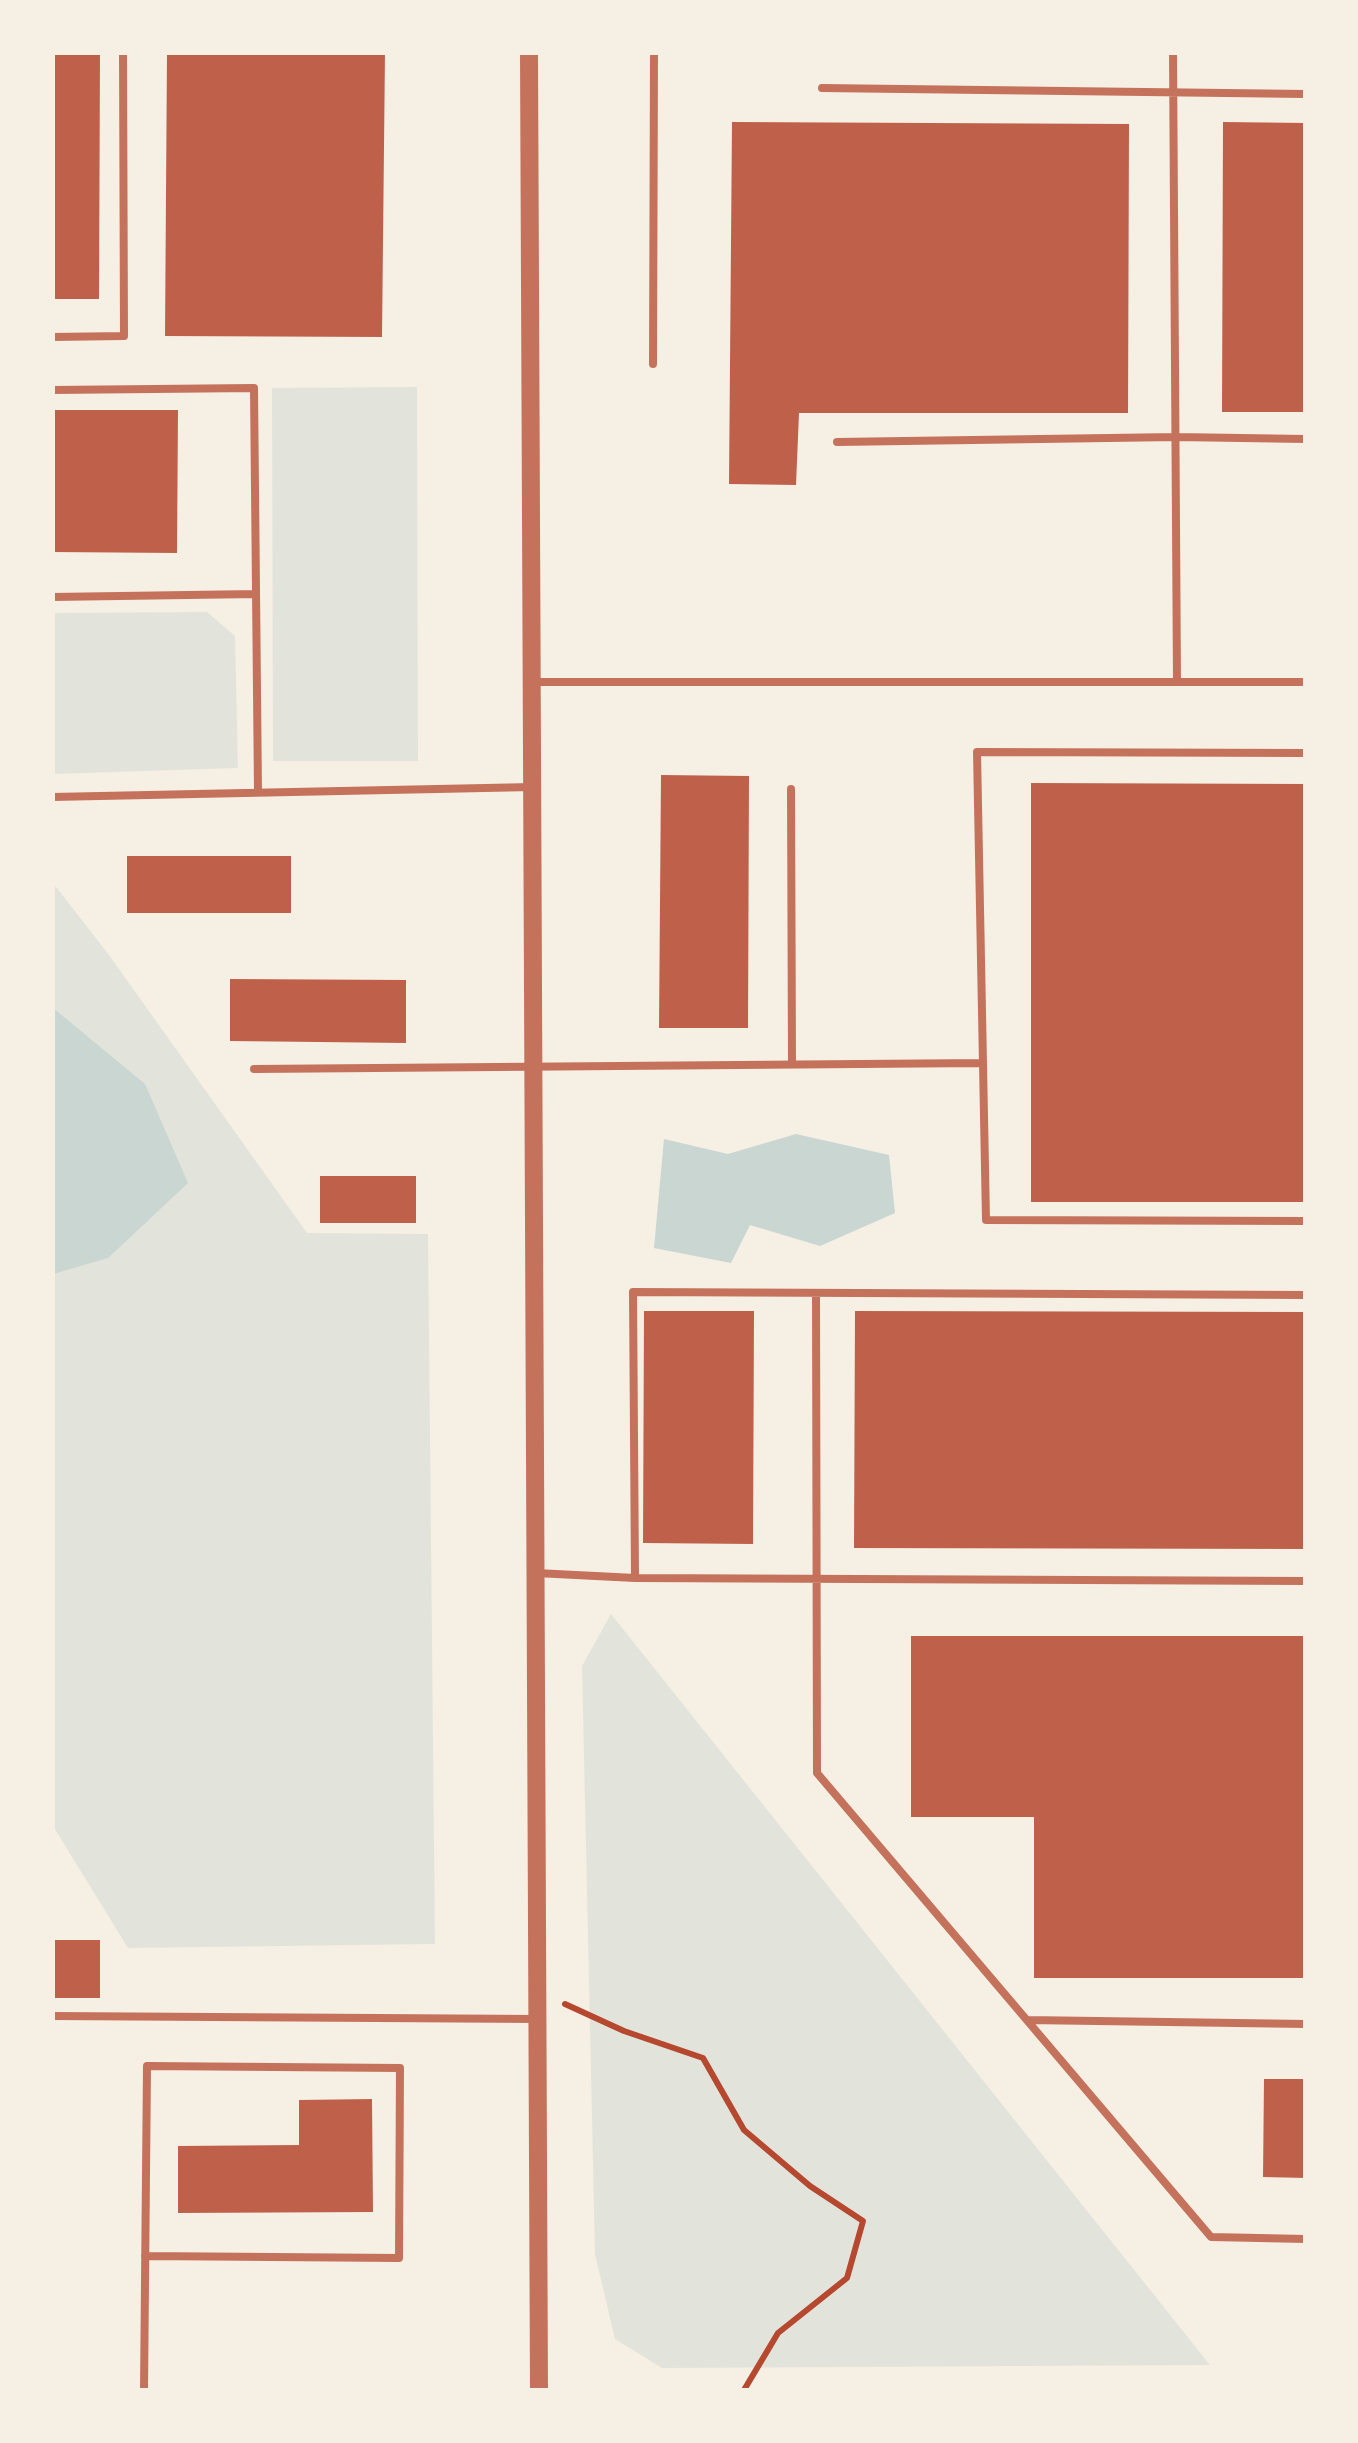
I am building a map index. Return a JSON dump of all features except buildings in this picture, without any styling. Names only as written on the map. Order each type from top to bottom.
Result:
[{"type":"street","points":[[529,52],[539,2390]]},
{"type":"lane","points":[[52,337],[124,336],[122,52]]},
{"type":"lane","points":[[653,364],[654,52]]},
{"type":"lane","points":[[1173,52],[1178,682]]},
{"type":"lane","points":[[822,88],[1306,94]]},
{"type":"lane","points":[[52,390],[254,388],[258,792]]},
{"type":"lane","points":[[837,442],[1306,439]]},
{"type":"lane","points":[[52,597],[256,594]]},
{"type":"lane","points":[[532,682],[1306,682]]},
{"type":"lane","points":[[1306,753],[977,752],[986,1220],[1306,1221]]},
{"type":"lane","points":[[52,797],[532,787]]},
{"type":"lane","points":[[791,789],[792,1064]]},
{"type":"lane","points":[[254,1069],[981,1063]]},
{"type":"lane","points":[[635,1578],[633,1292],[1306,1295]]},
{"type":"lane","points":[[816,1293],[817,1773],[1211,2237],[1306,2238]]},
{"type":"lane","points":[[536,1573],[635,1578],[1306,1581]]},
{"type":"lane","points":[[52,2016],[538,2019]]},
{"type":"lane","points":[[1027,2020],[1306,2024]]},
{"type":"lane","points":[[144,2390],[146,2066],[400,2068],[398,2258],[146,2256]]},
{"type":"path","points":[[537,1991],[624,2030],[703,2058],[744,2130],[810,2186],[863,2221],[847,2278],[778,2334],[744,2390]]},
{"type":"shaded area","points":[[417,387],[418,761],[273,761],[272,388]]},
{"type":"shaded area","points":[[207,612],[235,636],[238,768],[53,774],[53,613]]},
{"type":"shaded area","points":[[53,883],[109,955],[307,1233],[428,1234],[435,1944],[128,1948],[53,1826]]},
{"type":"shaded area","points":[[53,1008],[145,1084],[188,1183],[108,1258],[53,1274]]},
{"type":"shaded area","points":[[796,1134],[889,1155],[895,1213],[820,1246],[750,1225],[731,1263],[654,1248],[664,1139],[728,1154]]},
{"type":"shaded area","points":[[611,1614],[1210,2365],[662,2368],[615,2339],[595,2254],[582,1666]]}]
